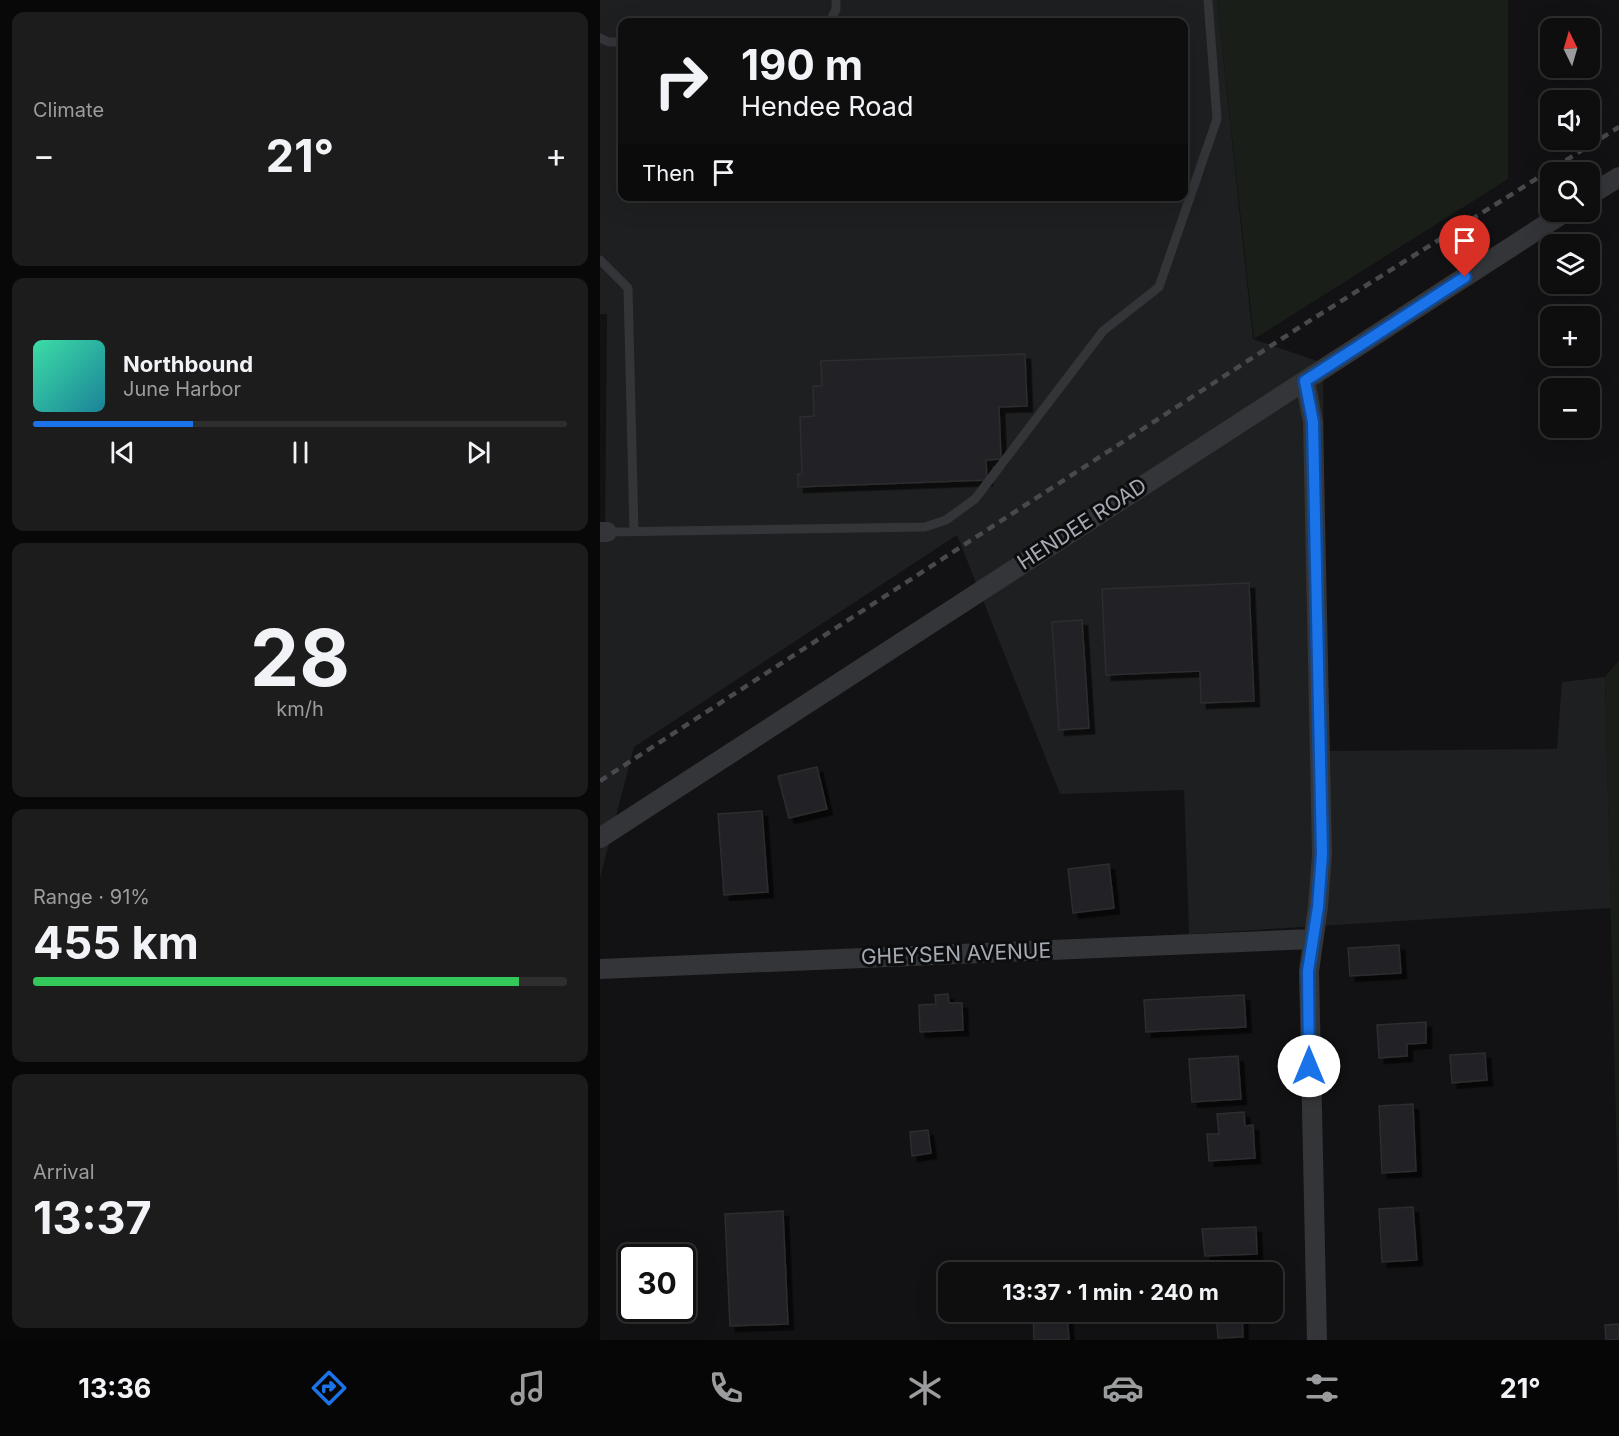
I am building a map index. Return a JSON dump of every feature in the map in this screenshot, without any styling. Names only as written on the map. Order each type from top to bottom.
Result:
[{"type":"street","points":[[1600,189],[1619,177]]},
{"type":"street","name":"HENDEE ROAD","points":[[600,838],[1550,222]]},
{"type":"street","points":[[1305,381],[1313,422],[1322,854],[1308,971],[1317,1340]]},
{"type":"street","name":"GHEYSEN AVENUE","points":[[600,969],[1313,939]]},
{"type":"lane","points":[[832,18],[836,9],[836,0]]},
{"type":"lane","points":[[603,532],[925,527],[946,520],[975,499],[1103,331],[1159,287],[1217,119],[1208,0]]},
{"type":"lane","points":[[600,39],[618,42]]},
{"type":"lane","points":[[600,260],[628,288],[634,531]]},
{"type":"shaded area","points":[[600,0],[1217,0],[1253,339],[1323,363],[1327,751],[1557,749],[1562,682],[1605,677],[1611,908],[1189,934],[1184,790],[1060,794],[957,535],[634,747],[600,878],[600,534],[605,533],[607,314],[600,314]]},
{"type":"shaded area","points":[[1217,0],[1508,0],[1508,179],[1254,339]]},
{"type":"shaded area","points":[[1619,660],[1619,1247],[1605,677]]},
{"type":"building","points":[[1025,354],[1027,406],[999,407],[1001,459],[986,460],[987,480],[798,487],[798,474],[802,474],[800,417],[814,416],[813,386],[822,386],[821,361]]},
{"type":"building","points":[[1249,583],[1254,701],[1201,703],[1200,671],[1106,675],[1102,589]]},
{"type":"building","points":[[1082,620],[1089,728],[1059,730],[1052,622]]},
{"type":"building","points":[[817,767],[827,809],[789,818],[778,776]]},
{"type":"building","points":[[762,811],[768,892],[724,895],[718,814]]},
{"type":"building","points":[[1109,864],[1114,908],[1073,913],[1068,869]]},
{"type":"building","points":[[1399,945],[1401,973],[1350,976],[1348,948]]},
{"type":"building","points":[[948,994],[949,1003],[962,1003],[963,1030],[920,1032],[919,1005],[936,1004],[935,995]]},
{"type":"building","points":[[1244,995],[1246,1027],[1146,1032],[1144,1000]]},
{"type":"building","points":[[1426,1022],[1426,1043],[1407,1044],[1407,1056],[1379,1058],[1377,1025]]},
{"type":"building","points":[[1485,1053],[1487,1080],[1452,1083],[1450,1055]]},
{"type":"building","points":[[1238,1056],[1241,1099],[1192,1102],[1189,1059]]},
{"type":"building","points":[[1413,1104],[1416,1171],[1382,1173],[1379,1106]]},
{"type":"building","points":[[1244,1112],[1245,1126],[1253,1125],[1255,1158],[1209,1161],[1207,1134],[1219,1134],[1217,1114]]},
{"type":"building","points":[[928,1130],[931,1153],[912,1156],[910,1132]]},
{"type":"building","points":[[1413,1207],[1417,1260],[1382,1262],[1379,1209]]},
{"type":"building","points":[[783,1211],[788,1324],[730,1326],[725,1214]]},
{"type":"building","points":[[1256,1227],[1257,1254],[1205,1256],[1202,1229]]},
{"type":"building","points":[[1033,1322],[1068,1322],[1069,1340],[1034,1340]]},
{"type":"building","points":[[1217,1322],[1242,1322],[1243,1337],[1218,1338]]},
{"type":"building","points":[[1619,1324],[1619,1340],[1606,1340],[1605,1325]]},
{"type":"railway","points":[[600,781],[1303,325],[1619,127]]},
{"type":"route","points":[[1309,1066],[1308,971],[1318,907],[1322,854],[1313,422],[1305,381],[1465,277]]}]
